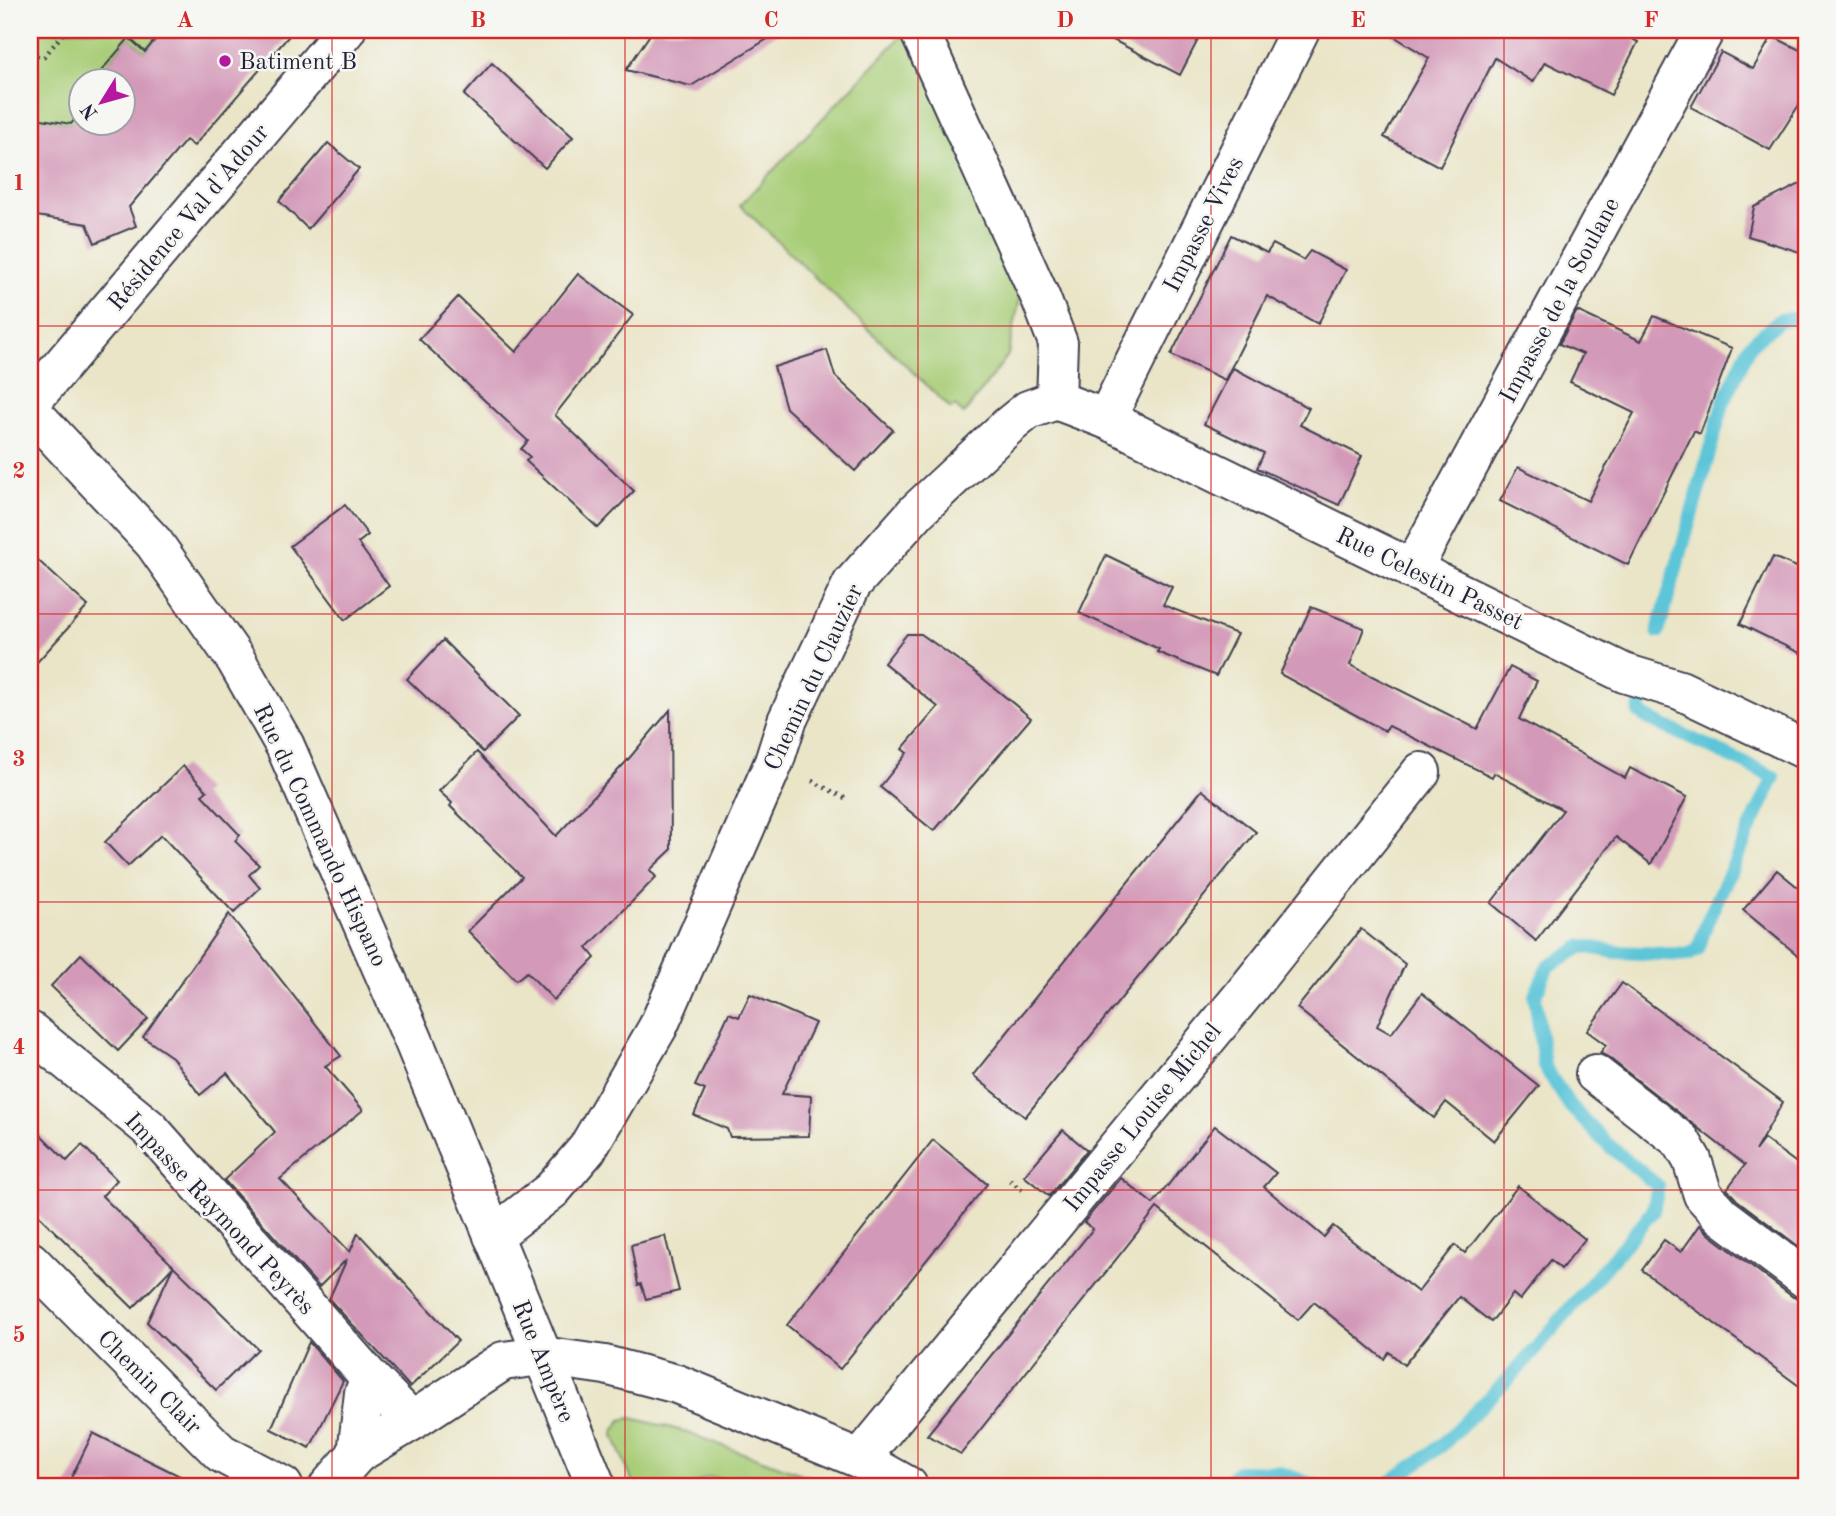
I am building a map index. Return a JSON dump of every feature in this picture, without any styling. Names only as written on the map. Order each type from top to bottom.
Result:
[{"type":"street","name":"Résidence Val d'Adour","points":[[30,403],[346,30]]},
{"type":"street","points":[[919,30],[1041,299],[1058,343],[1056,401]]},
{"type":"street","name":"Impasse Vives","points":[[1106,419],[1300,30]]},
{"type":"street","name":"Impasse de la Soulane","points":[[1412,570],[1705,30]]},
{"type":"street","name":"Rue Celestin Passet","points":[[1056,401],[1106,419],[1624,673],[1680,690],[1806,750]]},
{"type":"street","name":"Chemin du Clauzier","points":[[493,1236],[552,1189],[587,1149],[658,1027],[774,762],[787,722],[852,584],[917,511],[1007,427],[1028,410],[1056,401]]},
{"type":"street","name":"Rue du Commando Hispano","points":[[30,410],[154,543],[236,660],[285,746],[412,1037],[493,1236]]},
{"type":"street","name":"Impasse Louise Michel","points":[[860,1460],[1243,995],[1421,772]]},
{"type":"street","name":"Impasse Raymond Peyrès","points":[[30,1031],[150,1129],[370,1378],[412,1421]]},
{"type":"street","points":[[1595,1074],[1681,1141],[1692,1160],[1703,1195],[1722,1216],[1806,1279]]},
{"type":"street","name":"Rue Ampère","points":[[493,1236],[596,1486]]},
{"type":"street","name":"Chemin Clair","points":[[30,1261],[221,1453],[283,1486]]},
{"type":"street","points":[[329,1486],[357,1454],[503,1361],[542,1356],[605,1365],[677,1384],[860,1460],[908,1486]]},
{"type":"street","points":[[357,1454],[364,1393],[370,1378]]},
{"type":"path","points":[[30,55],[44,57],[66,30]]},
{"type":"green space","points":[[30,30],[163,30],[145,52],[129,38],[105,66],[66,66],[66,123],[31,118],[30,128]]},
{"type":"green space","points":[[907,30],[1021,294],[1008,355],[964,414],[955,406],[951,409],[740,205]]},
{"type":"green space","points":[[632,1418],[679,1430],[813,1478],[808,1486],[753,1486],[709,1477],[690,1486],[634,1486],[613,1433],[621,1420]]},
{"type":"building","points":[[163,30],[294,30],[194,146],[186,140],[129,207],[136,226],[95,243],[87,224],[30,215],[30,117],[66,123],[66,136],[136,136],[136,66],[105,66],[129,38],[145,52]]},
{"type":"building","points":[[653,30],[782,30],[691,86],[626,70]]},
{"type":"building","points":[[1094,30],[1203,30],[1180,75]]},
{"type":"building","points":[[1384,30],[1615,30],[1638,42],[1611,95],[1545,62],[1533,82],[1495,58],[1440,167],[1384,137],[1429,58]]},
{"type":"building","points":[[1772,36],[1806,53],[1806,94],[1770,150],[1691,107],[1721,52],[1753,69]]},
{"type":"building","points":[[492,63],[573,137],[545,168],[464,95]]},
{"type":"building","points":[[328,143],[359,169],[308,229],[279,201]]},
{"type":"building","points":[[1806,181],[1806,254],[1748,236],[1754,207]]},
{"type":"building","points":[[1231,235],[1267,253],[1273,244],[1303,260],[1310,251],[1346,270],[1318,324],[1267,296],[1225,380],[1171,355]]},
{"type":"building","points":[[578,274],[633,315],[555,415],[634,491],[598,528],[526,461],[530,457],[521,449],[528,441],[419,339],[458,297],[516,352]]},
{"type":"building","points":[[1577,311],[1641,341],[1654,316],[1732,348],[1700,434],[1694,431],[1628,565],[1500,501],[1518,467],[1588,501],[1634,413],[1570,382],[1583,354],[1559,344]]},
{"type":"building","points":[[827,350],[835,376],[893,430],[855,471],[786,408],[774,367]]},
{"type":"building","points":[[1233,368],[1309,408],[1300,425],[1362,456],[1339,505],[1257,468],[1264,453],[1204,424]]},
{"type":"building","points":[[345,505],[368,535],[358,543],[389,586],[345,620],[290,546]]},
{"type":"building","points":[[30,553],[88,606],[30,670]]},
{"type":"building","points":[[1106,555],[1172,587],[1163,605],[1237,634],[1216,676],[1157,652],[1159,649],[1079,613]]},
{"type":"building","points":[[1773,557],[1806,571],[1806,656],[1740,624]]},
{"type":"building","points":[[1311,607],[1364,628],[1350,665],[1477,729],[1510,667],[1537,681],[1519,719],[1625,778],[1630,768],[1687,797],[1651,864],[1616,837],[1536,941],[1491,903],[1563,810],[1494,773],[1492,777],[1389,726],[1385,731],[1280,674]]},
{"type":"building","points":[[907,634],[921,634],[975,672],[1031,718],[934,831],[880,787],[907,753],[902,749],[938,707],[884,663]]},
{"type":"building","points":[[443,640],[519,716],[483,752],[407,679]]},
{"type":"building","points":[[670,710],[671,850],[650,870],[656,877],[587,948],[595,958],[554,1000],[527,972],[516,980],[468,931],[522,877],[450,806],[452,803],[439,791],[477,752],[556,836],[626,762]]},
{"type":"building","points":[[183,766],[207,791],[202,795],[240,835],[235,841],[259,865],[249,875],[260,888],[234,913],[161,835],[128,866],[105,842]]},
{"type":"building","points":[[1202,790],[1256,832],[1025,1117],[973,1075]]},
{"type":"building","points":[[1777,870],[1806,894],[1806,962],[1743,910]]},
{"type":"building","points":[[229,914],[341,1056],[325,1066],[363,1110],[280,1179],[350,1252],[358,1233],[458,1341],[410,1387],[329,1299],[347,1259],[319,1287],[224,1180],[275,1132],[227,1073],[200,1095],[172,1057],[143,1037]]},
{"type":"building","points":[[1361,929],[1405,964],[1377,1026],[1391,1034],[1422,993],[1539,1086],[1494,1141],[1446,1102],[1434,1118],[1297,1008]]},
{"type":"building","points":[[81,954],[148,1019],[118,1051],[51,986]]},
{"type":"building","points":[[1622,983],[1783,1102],[1755,1151],[1764,1139],[1806,1170],[1806,1252],[1737,1200],[1727,1189],[1745,1165],[1600,1053],[1606,1045],[1587,1031]]},
{"type":"building","points":[[750,994],[815,1023],[782,1094],[811,1096],[809,1136],[730,1137],[727,1129],[694,1115],[705,1090],[695,1086],[729,1013],[739,1017]]},
{"type":"building","points":[[30,1124],[67,1161],[82,1145],[117,1180],[102,1196],[258,1349],[216,1390],[147,1322],[173,1267],[133,1308],[30,1207]]},
{"type":"building","points":[[1215,1126],[1276,1173],[1264,1187],[1324,1237],[1333,1226],[1418,1292],[1455,1245],[1465,1253],[1518,1186],[1585,1239],[1561,1269],[1551,1260],[1520,1300],[1513,1294],[1491,1322],[1459,1297],[1404,1365],[1389,1352],[1384,1359],[1314,1302],[1298,1320],[1157,1208],[961,1454],[927,1435],[1093,1229],[1084,1222],[1121,1178],[1153,1204]]},
{"type":"building","points":[[1063,1130],[1087,1150],[1049,1196],[1024,1176]]},
{"type":"building","points":[[933,1140],[987,1184],[840,1369],[787,1325]]},
{"type":"building","points":[[1700,1225],[1793,1297],[1806,1300],[1806,1391],[1642,1270],[1664,1240],[1681,1252]]},
{"type":"building","points":[[665,1236],[679,1291],[646,1299],[641,1284],[638,1285],[631,1245]]},
{"type":"building","points":[[309,1342],[343,1381],[310,1448],[271,1429]]},
{"type":"building","points":[[93,1433],[200,1486],[67,1486]]},
{"type":"waterway","points":[[1658,632],[1723,404],[1750,345],[1780,320],[1806,318]]},
{"type":"waterway","points":[[1385,1486],[1441,1446],[1519,1368],[1653,1211],[1658,1186],[1606,1143],[1570,1106],[1544,1066],[1535,996],[1548,966],[1583,946],[1616,952],[1688,955],[1698,949],[1707,922],[1774,777],[1649,719],[1639,712],[1641,702]]},
{"type":"waterway","points":[[1222,1486],[1239,1471],[1278,1472],[1316,1486]]},
{"type":"place","name":"Batiment B","points":[[225,61]]}]
